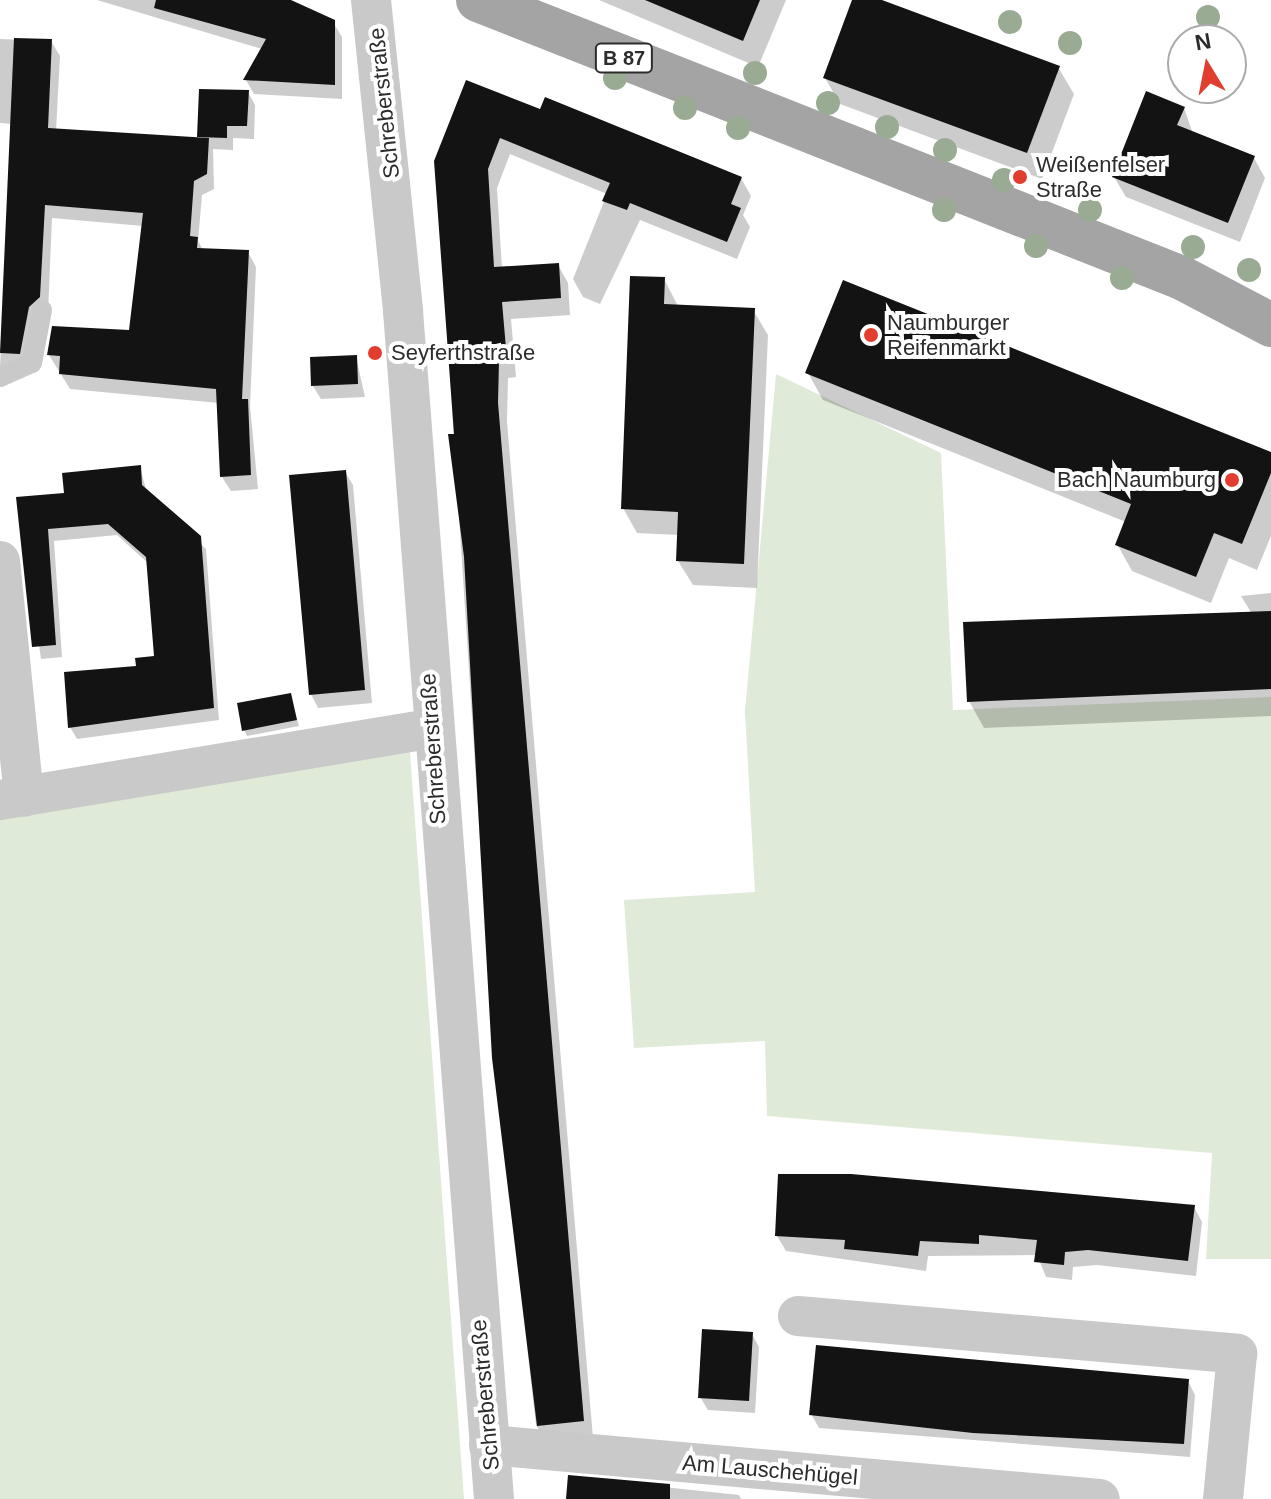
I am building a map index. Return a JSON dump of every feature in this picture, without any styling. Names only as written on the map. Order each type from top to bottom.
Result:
[{"type":"main road","name":"B 87","points":[[478,0],[1182,278],[1271,325]]},
{"type":"street","name":"Schreberstraße","points":[[371,0],[403,311],[431,729],[494,1499]]},
{"type":"street","points":[[0,561],[12,798],[431,729]]},
{"type":"street","points":[[798,1316],[1237,1354],[1223,1499]]},
{"type":"street","name":"Am Lauschehügel","points":[[489,1445],[1100,1499]]},
{"type":"lane","points":[[0,377],[32,363],[42,310]]},
{"type":"green space","points":[[776,374],[941,453],[953,710],[1271,697],[1271,1259],[1206,1259],[1212,1153],[767,1116],[765,1041],[634,1048],[624,900],[755,892],[745,711]]},
{"type":"green space","points":[[410,752],[464,1499],[0,1499],[0,819]]},
{"type":"building","points":[[156,0],[291,0],[335,20],[335,85],[243,80],[266,39],[154,8]]},
{"type":"building","points":[[645,0],[760,0],[743,41]]},
{"type":"building","points":[[852,0],[882,0],[1060,66],[1027,153],[823,78]]},
{"type":"building","points":[[14,38],[52,39],[48,128],[209,138],[207,174],[194,181],[190,236],[198,237],[197,248],[249,250],[242,399],[248,399],[251,475],[220,477],[216,389],[59,374],[60,356],[47,355],[52,326],[129,330],[143,213],[45,205],[40,297],[29,307],[20,354],[0,353]]},
{"type":"building","points":[[466,80],[540,109],[545,97],[742,177],[731,204],[741,208],[727,242],[630,203],[627,210],[602,201],[610,183],[500,138],[488,169],[494,267],[559,263],[561,298],[502,302],[507,360],[499,361],[498,403],[584,1421],[537,1426],[492,1058],[464,557],[448,434],[454,434],[434,161]]},
{"type":"building","points":[[199,89],[249,90],[247,126],[227,126],[227,138],[197,137]]},
{"type":"building","points":[[1146,91],[1167,100],[1167,104],[1185,107],[1177,125],[1255,156],[1228,223],[1112,177]]},
{"type":"building","points":[[630,276],[665,277],[664,304],[755,308],[744,564],[676,561],[678,512],[621,509]]},
{"type":"building","points":[[843,280],[1271,452],[1271,473],[1242,544],[1214,533],[1196,577],[1115,545],[1131,504],[805,373]]},
{"type":"building","points":[[357,355],[358,384],[311,386],[310,357]]},
{"type":"building","points":[[141,465],[142,485],[201,536],[214,708],[68,728],[64,672],[136,666],[135,658],[154,656],[146,557],[108,524],[48,529],[56,645],[32,647],[16,497],[64,493],[62,473]]},
{"type":"building","points":[[346,470],[365,690],[309,695],[289,475]]},
{"type":"building","points":[[1271,611],[1271,689],[967,702],[963,622]]},
{"type":"building","points":[[291,693],[297,720],[242,731],[237,703]]},
{"type":"building","points":[[778,1174],[851,1174],[1195,1205],[1188,1261],[1088,1250],[1065,1252],[1064,1265],[1034,1262],[1037,1240],[979,1235],[979,1244],[920,1241],[918,1256],[844,1249],[845,1240],[775,1236]]},
{"type":"building","points":[[702,1329],[753,1332],[749,1401],[698,1398]]},
{"type":"building","points":[[816,1345],[1189,1379],[1184,1444],[973,1433],[809,1415]]},
{"type":"building","points":[[568,1475],[670,1484],[670,1499],[566,1499]]},
{"type":"place","name":"Weißenfelser Straße","points":[[1020,177]]},
{"type":"place","name":"Naumburger Reifenmarkt","points":[[871,335]]},
{"type":"place","name":"Seyferthstraße","points":[[375,353]]},
{"type":"place","name":"Bach Naumburg","points":[[1232,480]]}]
